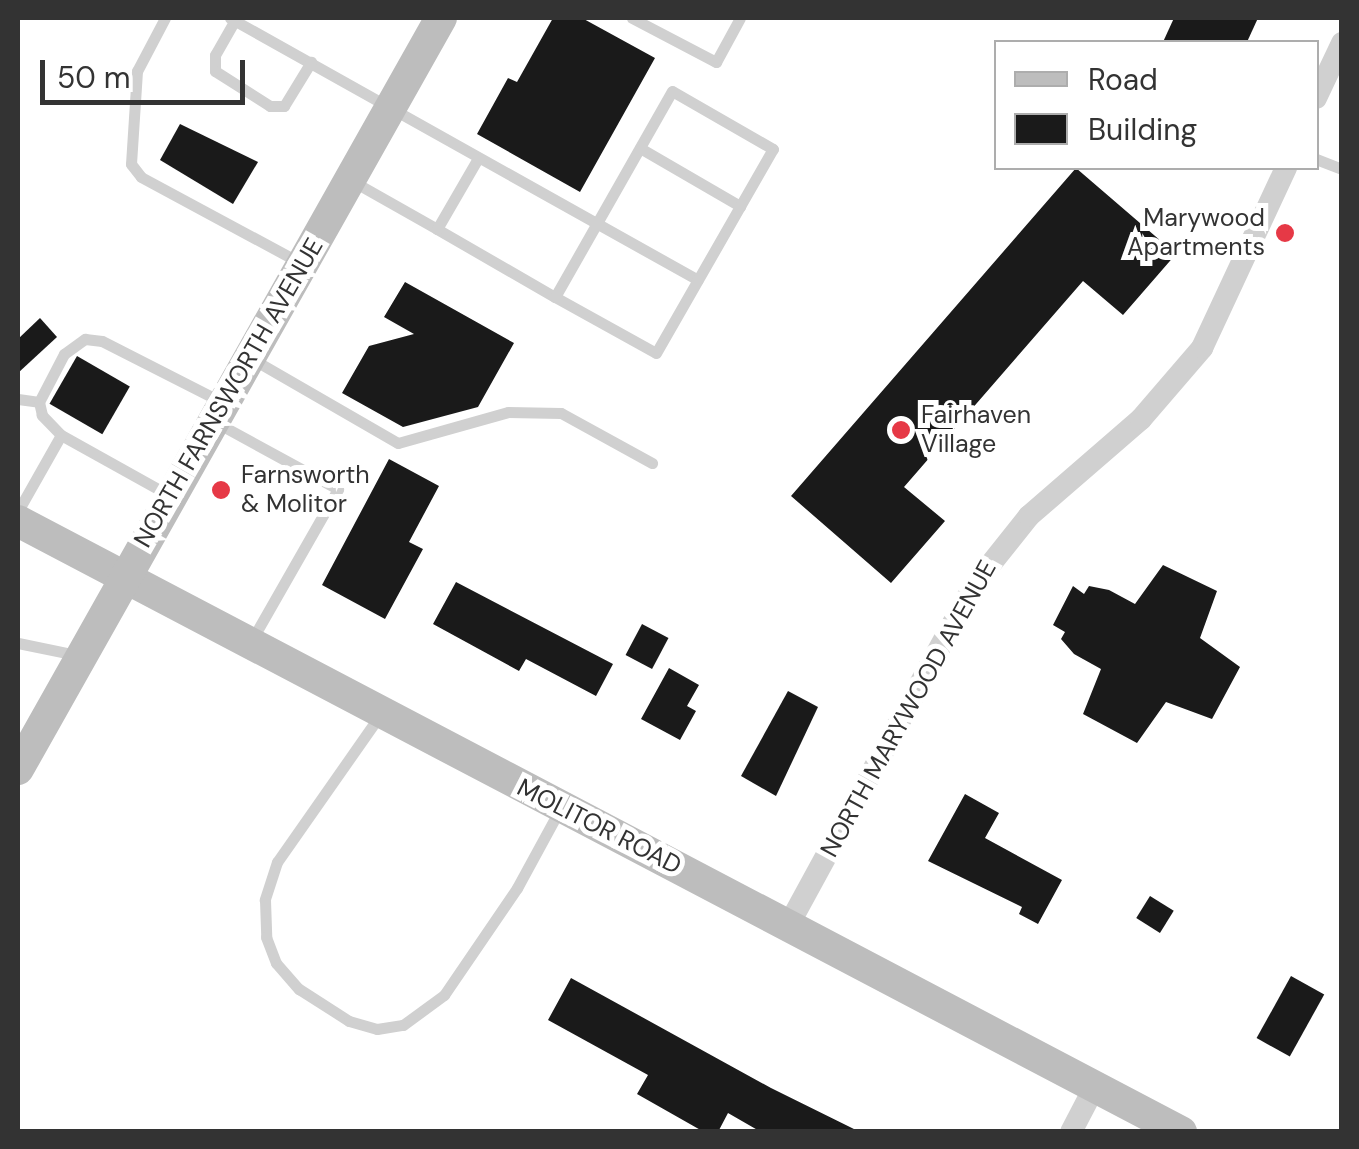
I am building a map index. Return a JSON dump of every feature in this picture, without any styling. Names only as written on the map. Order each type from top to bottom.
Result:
[{"type":"street","name":"NORTH FARNSWORTH AVENUE","points":[[19,764],[441,18]]},
{"type":"street","points":[[1319,92],[1342,43]]},
{"type":"street","name":"NORTH MARYWOOD AVENUE","points":[[788,926],[974,585],[1029,516],[1141,419],[1202,348],[1285,170]]},
{"type":"street","name":"MOLITOR ROAD","points":[[19,523],[1181,1132]]},
{"type":"street","points":[[1071,1132],[1096,1086]]},
{"type":"lane","points":[[165,18],[137,71],[130,164],[141,177],[303,264]]},
{"type":"lane","points":[[632,18],[716,62],[740,18]]},
{"type":"lane","points":[[312,62],[284,106],[270,106],[215,71],[215,55],[233,19],[312,62],[477,160],[598,222],[698,280]]},
{"type":"lane","points":[[350,180],[656,354],[773,149],[672,92],[555,296]]},
{"type":"lane","points":[[640,148],[740,206]]},
{"type":"lane","points":[[437,229],[477,160]]},
{"type":"lane","points":[[39,402],[64,354],[85,339],[102,341],[338,489],[250,644]]},
{"type":"lane","points":[[250,358],[398,443],[508,412],[561,413],[652,463]]},
{"type":"lane","points":[[18,400],[39,402],[62,435],[170,496]]},
{"type":"lane","points":[[19,523],[62,435]]},
{"type":"lane","points":[[18,643],[80,656]]},
{"type":"lane","points":[[380,715],[277,862],[265,900],[266,937],[276,963],[299,989],[350,1021],[378,1029],[403,1024],[444,996],[517,888],[560,808]]},
{"type":"building","points":[[553,18],[582,18],[655,58],[580,192],[477,134],[508,78],[517,82]]},
{"type":"building","points":[[1174,18],[1258,18],[1248,40],[1164,40]]},
{"type":"building","points":[[180,124],[258,162],[233,204],[160,160]]},
{"type":"building","points":[[1074,170],[1176,254],[1123,315],[1083,281],[904,487],[945,521],[891,583],[791,496]]},
{"type":"building","points":[[405,282],[514,343],[478,407],[403,427],[342,393],[369,346],[414,334],[384,317]]},
{"type":"building","points":[[40,318],[57,337],[18,373],[18,339]]},
{"type":"building","points":[[77,356],[130,386],[102,434],[50,404]]},
{"type":"building","points":[[389,459],[439,486],[409,542],[423,549],[385,619],[322,585]]},
{"type":"building","points":[[1163,565],[1217,591],[1200,638],[1240,667],[1212,719],[1166,702],[1137,743],[1083,714],[1101,669],[1074,654],[1061,639],[1065,632],[1053,625],[1073,586],[1084,594],[1089,586],[1109,590],[1135,604]]},
{"type":"building","points":[[456,582],[613,664],[596,696],[526,659],[519,671],[433,624]]},
{"type":"building","points":[[642,624],[668,638],[652,669],[626,655]]},
{"type":"building","points":[[669,668],[699,685],[687,706],[696,711],[680,740],[641,719]]},
{"type":"building","points":[[788,691],[818,707],[776,796],[741,776]]},
{"type":"building","points":[[965,794],[999,813],[985,838],[1062,880],[1038,924],[1019,914],[1022,907],[928,861]]},
{"type":"building","points":[[1150,896],[1174,911],[1160,933],[1136,918]]},
{"type":"building","points":[[1291,976],[1324,994],[1290,1057],[1257,1038]]},
{"type":"building","points":[[571,978],[771,1088],[860,1132],[761,1132],[728,1113],[718,1132],[704,1132],[637,1094],[648,1075],[548,1020]]},
{"type":"place","name":"Marywood Apartments","points":[[1285,233]]},
{"type":"place","name":"Fairhaven Village","points":[[901,430]]},
{"type":"place","name":"Farnsworth & Molitor","points":[[221,490]]}]
